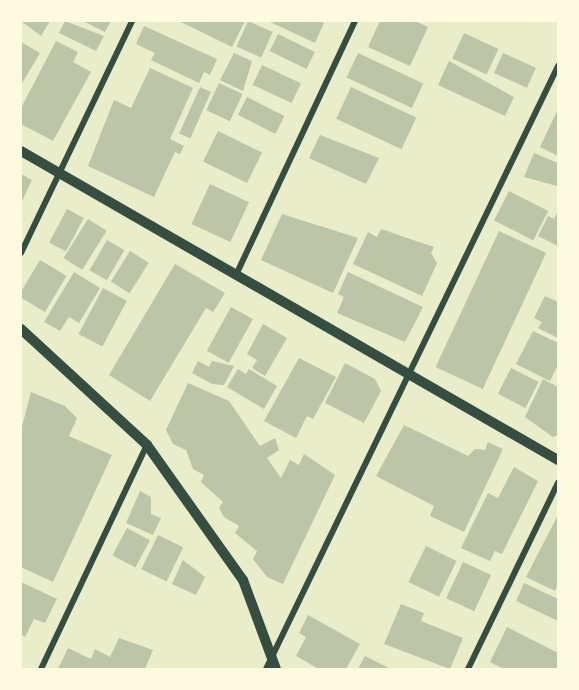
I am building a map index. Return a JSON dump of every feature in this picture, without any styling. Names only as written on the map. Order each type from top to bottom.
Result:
[{"type":"street","points":[[21,253],[132,21]]},
{"type":"street","points":[[236,275],[355,21]]},
{"type":"street","points":[[266,669],[558,66]]},
{"type":"street","points":[[21,151],[558,460]]},
{"type":"street","points":[[21,329],[147,445],[243,580],[276,669]]},
{"type":"street","points":[[41,669],[147,445]]},
{"type":"street","points":[[468,669],[558,483]]},
{"type":"building","points":[[21,21],[50,21],[41,36]]},
{"type":"building","points":[[65,21],[104,36],[96,51],[59,33]]},
{"type":"building","points":[[83,21],[111,21],[105,32]]},
{"type":"building","points":[[179,21],[245,21],[232,47]]},
{"type":"building","points":[[248,21],[273,32],[261,58],[237,47]]},
{"type":"building","points":[[268,21],[320,21],[324,23],[315,43]]},
{"type":"building","points":[[380,21],[415,21],[428,27],[410,66],[368,47]]},
{"type":"building","points":[[144,26],[217,59],[210,75],[204,72],[199,83],[151,60],[155,53],[136,44]]},
{"type":"building","points":[[464,33],[498,49],[487,74],[452,58]]},
{"type":"building","points":[[278,34],[315,52],[307,69],[270,51]]},
{"type":"building","points":[[56,41],[78,52],[73,62],[91,72],[53,141],[21,124],[21,108]]},
{"type":"building","points":[[21,42],[40,53],[21,85]]},
{"type":"building","points":[[234,53],[252,61],[243,91],[220,80]]},
{"type":"building","points":[[358,53],[423,83],[412,108],[347,77]]},
{"type":"building","points":[[503,53],[536,68],[527,88],[494,73]]},
{"type":"building","points":[[449,61],[514,97],[505,116],[438,85]]},
{"type":"building","points":[[262,65],[301,83],[292,103],[253,85]]},
{"type":"building","points":[[150,68],[193,88],[170,139],[184,146],[180,154],[175,152],[154,197],[88,166],[114,100],[131,108]]},
{"type":"building","points":[[219,83],[243,94],[230,121],[206,110]]},
{"type":"building","points":[[200,87],[211,92],[190,138],[179,134]]},
{"type":"building","points":[[351,87],[416,117],[401,149],[336,119]]},
{"type":"building","points":[[247,97],[284,116],[275,134],[238,115]]},
{"type":"building","points":[[558,109],[558,156],[540,147]]},
{"type":"building","points":[[218,131],[262,152],[247,183],[203,162]]},
{"type":"building","points":[[320,135],[379,158],[366,184],[309,158]]},
{"type":"building","points":[[534,153],[558,163],[557,186],[524,177]]},
{"type":"building","points":[[21,174],[32,180],[21,203]]},
{"type":"building","points":[[210,184],[249,202],[230,242],[191,224]]},
{"type":"building","points":[[509,191],[548,211],[533,240],[494,220]]},
{"type":"building","points":[[67,209],[84,218],[66,251],[49,243]]},
{"type":"building","points":[[558,211],[558,246],[538,236],[548,216],[554,219]]},
{"type":"building","points":[[282,214],[358,238],[333,293],[261,260]]},
{"type":"building","points":[[88,219],[107,231],[82,270],[64,258]]},
{"type":"building","points":[[381,229],[434,247],[431,253],[437,263],[422,296],[353,264],[368,232],[377,237]]},
{"type":"building","points":[[499,231],[546,253],[483,389],[436,367]]},
{"type":"building","points":[[107,240],[124,250],[107,280],[90,270]]},
{"type":"building","points":[[130,251],[149,263],[130,293],[111,282]]},
{"type":"building","points":[[40,260],[67,276],[45,312],[21,298],[21,292]]},
{"type":"building","points":[[175,264],[225,293],[213,312],[206,308],[150,401],[109,375]]},
{"type":"building","points":[[74,272],[100,288],[79,323],[69,317],[60,331],[44,322]]},
{"type":"building","points":[[348,272],[423,307],[405,342],[337,313],[344,297],[338,294]]},
{"type":"building","points":[[103,288],[127,301],[102,347],[79,334]]},
{"type":"building","points":[[545,296],[558,302],[558,338],[538,328],[542,322],[534,318]]},
{"type":"building","points":[[231,307],[253,319],[229,363],[207,351]]},
{"type":"building","points":[[263,324],[287,338],[265,376],[252,368],[257,360],[247,354]]},
{"type":"building","points":[[533,331],[558,343],[558,365],[550,381],[516,364]]},
{"type":"building","points":[[299,358],[336,377],[313,419],[307,416],[296,438],[264,421]]},
{"type":"building","points":[[198,361],[209,367],[212,361],[234,366],[224,385],[212,384],[192,373]]},
{"type":"building","points":[[345,363],[375,379],[381,391],[364,423],[325,403]]},
{"type":"building","points":[[511,368],[539,382],[525,408],[498,394]]},
{"type":"building","points":[[238,369],[246,374],[249,369],[277,386],[264,409],[227,387]]},
{"type":"building","points":[[543,379],[558,387],[558,435],[553,437],[525,417]]},
{"type":"building","points":[[188,383],[229,401],[260,446],[275,438],[279,450],[267,458],[281,478],[290,460],[299,465],[304,454],[335,475],[283,584],[267,577],[253,559],[257,551],[235,533],[239,526],[224,517],[219,508],[223,502],[201,482],[204,475],[193,469],[186,450],[173,444],[166,430]]},
{"type":"building","points":[[31,392],[65,406],[77,418],[69,436],[112,455],[53,582],[21,567],[21,430]]},
{"type":"building","points":[[404,425],[468,456],[475,449],[485,450],[488,442],[503,449],[464,532],[430,516],[434,506],[376,476]]},
{"type":"building","points":[[514,467],[538,481],[502,554],[495,551],[490,561],[461,548],[488,493],[498,498]]},
{"type":"building","points":[[140,491],[151,497],[151,514],[161,518],[153,535],[126,523]]},
{"type":"building","points":[[558,515],[558,584],[555,591],[526,577]]},
{"type":"building","points":[[127,528],[150,540],[135,568],[112,555]]},
{"type":"building","points":[[158,535],[183,547],[167,581],[141,569]]},
{"type":"building","points":[[426,546],[457,561],[439,597],[408,582]]},
{"type":"building","points":[[183,560],[205,577],[196,595],[172,584]]},
{"type":"building","points":[[463,562],[491,575],[474,611],[446,598]]},
{"type":"building","points":[[21,582],[57,599],[45,623],[34,619],[25,637],[21,634]]},
{"type":"building","points":[[524,583],[558,599],[558,621],[516,601]]},
{"type":"building","points":[[401,604],[424,613],[421,621],[463,638],[450,669],[384,644]]},
{"type":"building","points":[[308,615],[360,644],[346,669],[319,669],[296,656],[306,637],[299,633]]},
{"type":"building","points":[[507,627],[558,653],[558,669],[504,669],[490,662]]},
{"type":"building","points":[[119,638],[153,650],[145,669],[58,669],[68,648],[91,659],[95,649],[110,657]]},
{"type":"building","points":[[365,656],[391,669],[358,669]]}]
